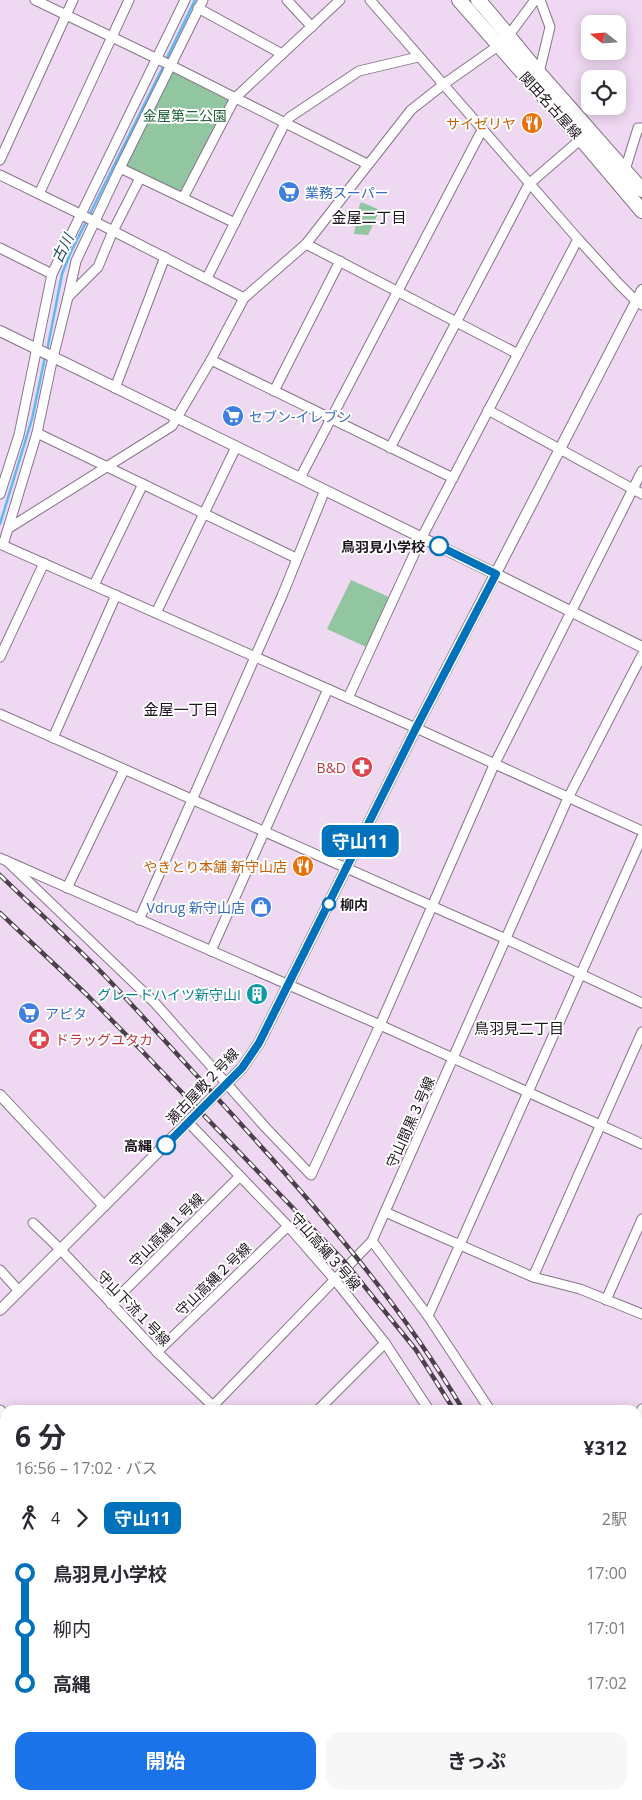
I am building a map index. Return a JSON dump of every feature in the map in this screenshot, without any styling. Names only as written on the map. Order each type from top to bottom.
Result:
[{"type":"main road","name":"関田名古屋線","points":[[459,0],[642,211]]},
{"type":"main road","name":"関田名古屋線","points":[[478,0],[539,73],[642,190]]},
{"type":"street","points":[[35,0],[170,65],[367,164]]},
{"type":"street","points":[[0,160],[73,0]]},
{"type":"street","points":[[39,194],[130,0]]},
{"type":"street","points":[[0,494],[19,435],[39,350],[52,274],[80,214],[158,60],[185,0]]},
{"type":"street","points":[[287,0],[312,27]]},
{"type":"street","points":[[183,198],[235,98],[340,0]]},
{"type":"street","points":[[370,0],[578,239],[639,303]]},
{"type":"street","points":[[9,528],[105,466],[172,426],[211,360],[244,298],[306,244],[411,110],[498,46],[509,35],[535,0]]},
{"type":"street","points":[[539,73],[550,27],[540,0]]},
{"type":"street","points":[[282,54],[200,4],[76,261],[52,357],[37,433],[9,528],[1,544],[416,728],[642,831]]},
{"type":"street","points":[[207,278],[285,123],[290,117],[359,71],[418,57]]},
{"type":"street","points":[[625,170],[638,128],[642,128]]},
{"type":"street","points":[[300,478],[482,130]]},
{"type":"street","points":[[390,448],[530,184],[581,139]]},
{"type":"street","points":[[120,168],[234,223]]},
{"type":"street","points":[[0,175],[244,298]]},
{"type":"street","points":[[68,297],[98,267],[113,231],[140,178]]},
{"type":"street","points":[[348,698],[422,537],[578,239]]},
{"type":"street","points":[[306,244],[518,354]]},
{"type":"street","points":[[0,248],[52,274]]},
{"type":"street","points":[[115,388],[165,257]]},
{"type":"street","points":[[274,391],[340,261]]},
{"type":"street","name":"瀬古屋敷２号線","points":[[0,1310],[242,1068],[259,1043],[416,728],[560,449],[639,303],[642,290]]},
{"type":"street","points":[[0,331],[422,537],[642,647]]},
{"type":"street","points":[[211,360],[453,478]]},
{"type":"street","points":[[488,410],[642,494]]},
{"type":"street","points":[[37,433],[296,558]]},
{"type":"street","points":[[156,613],[236,446]]},
{"type":"street","points":[[3,860],[155,1003],[266,1128],[311,1175],[380,1025],[494,765],[642,471]]},
{"type":"street","points":[[94,586],[143,484]]},
{"type":"street","points":[[139,920],[282,596],[324,490]]},
{"type":"street","points":[[0,657],[44,563]]},
{"type":"street","points":[[53,738],[116,595]]},
{"type":"street","name":"守山間黒３号線","points":[[217,1405],[372,1241],[568,798],[642,655]]},
{"type":"street","points":[[211,951],[328,689]]},
{"type":"street","points":[[0,714],[433,906],[642,1003]]},
{"type":"street","points":[[67,888],[124,770]]},
{"type":"street","points":[[428,1316],[642,837]]},
{"type":"street","points":[[3,860],[380,1025],[642,1144]]},
{"type":"street","points":[[533,1277],[642,1032]]},
{"type":"street","points":[[0,1094],[104,1206]]},
{"type":"street","name":"守山高縄３号線","points":[[188,1122],[288,1226],[335,1280],[385,1343],[425,1405]]},
{"type":"street","name":"守山高縄１号線","points":[[111,1304],[239,1177]]},
{"type":"street","points":[[385,1212],[533,1277],[580,1289],[642,1314]]},
{"type":"street","points":[[606,1300],[642,1219]]},
{"type":"street","name":"守山下流１号線","points":[[32,1223],[61,1250],[209,1405]]},
{"type":"street","name":"守山高縄２号線","points":[[157,1352],[288,1226]]},
{"type":"street","points":[[372,1241],[428,1316],[487,1405]]},
{"type":"street","points":[[0,1270],[20,1291]]},
{"type":"street","points":[[323,1405],[385,1343]]},
{"type":"green space","name":"金屋第二公園","points":[[172,69],[231,100],[181,194],[123,166]]},
{"type":"green space","points":[[361,202],[380,210],[368,235],[354,234]]},
{"type":"green space","points":[[351,580],[389,597],[366,647],[327,629]]},
{"type":"waterway","name":"古川","points":[[166,60],[195,0]]},
{"type":"waterway","name":"古川","points":[[47,351],[62,274],[70,254],[164,65]]},
{"type":"waterway","name":"古川","points":[[0,524],[32,419],[45,357]]},
{"type":"railway","points":[[0,875],[106,977],[300,1190],[386,1296],[439,1371],[460,1405]]},
{"type":"railway","points":[[0,913],[86,994],[344,1261],[416,1350],[451,1405]]},
{"type":"bus line","name":"守山11","points":[[166,1145],[242,1068],[259,1043],[416,728],[496,574],[439,546]]},
{"type":"place","name":"サイゼリヤ","points":[[532,123]]},
{"type":"place","name":"業務スーパー","points":[[289,192]]},
{"type":"place","name":"セブン-イレブン","points":[[233,416]]},
{"type":"place","name":"鳥羽見小学校","points":[[439,546]]},
{"type":"place","name":"B&D","points":[[362,767]]},
{"type":"place","name":"やきとり本舗 新守山店","points":[[303,866]]},
{"type":"place","name":"柳内","points":[[329,904]]},
{"type":"place","name":"Vdrug 新守山店","points":[[261,907]]},
{"type":"place","name":"グレードハイツ新守山I","points":[[257,994]]},
{"type":"place","name":"アピタ","points":[[29,1013]]},
{"type":"place","name":"ドラッグユタカ","points":[[39,1039]]},
{"type":"place","name":"高縄","points":[[166,1145]]},
{"type":"district","name":"金屋二丁目","points":[[369,217]]},
{"type":"district","name":"金屋一丁目","points":[[181,709]]},
{"type":"district","name":"鳥羽見二丁目","points":[[519,1028]]}]
